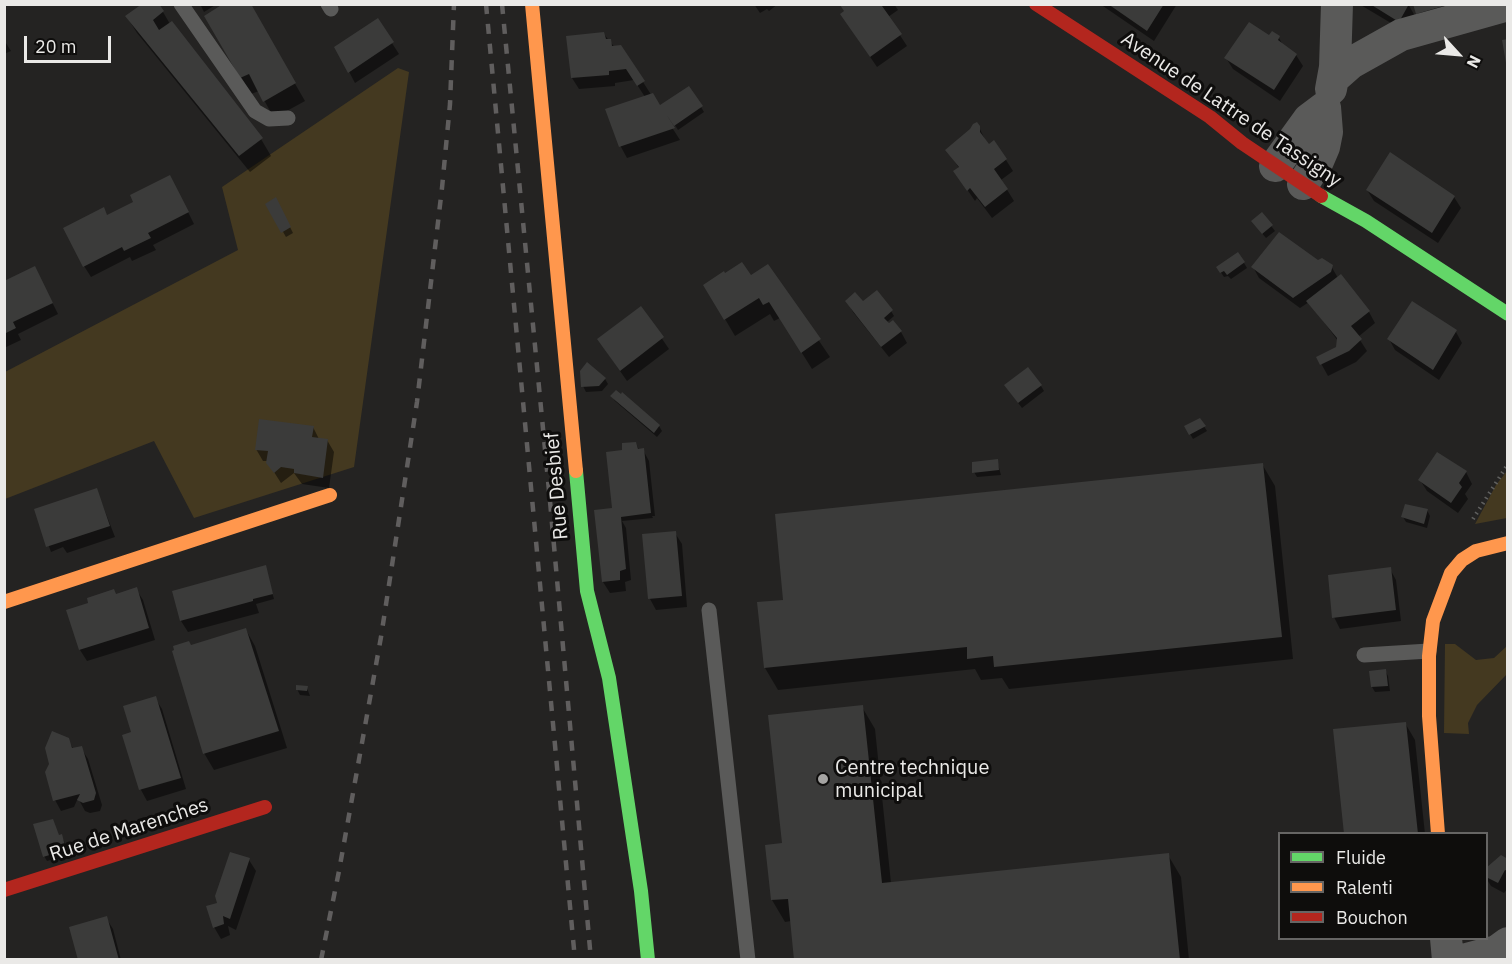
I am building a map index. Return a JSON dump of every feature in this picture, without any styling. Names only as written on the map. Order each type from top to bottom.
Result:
[{"type":"street","name":"Rue Desbief","points":[[532,4],[586,591],[609,678],[641,891],[648,960]]},
{"type":"street","name":"Avenue de Lattre de Tassigny","points":[[1036,4],[1210,117],[1225,131],[1275,166],[1406,247],[1508,314]]},
{"type":"street","points":[[1303,184],[1318,161],[1327,132],[1337,4]]},
{"type":"street","points":[[1275,166],[1351,63],[1401,35],[1508,5]]},
{"type":"street","points":[[4,602],[330,495]]},
{"type":"street","points":[[1438,832],[1429,716],[1433,621],[1451,573],[1462,560],[1476,551],[1508,543]]},
{"type":"street","name":"Rue de Marenches","points":[[4,890],[265,807]]},
{"type":"street","points":[[1446,940],[1448,960]]},
{"type":"street","points":[[1464,960],[1497,951],[1508,944]]},
{"type":"lane","points":[[181,4],[255,111],[269,119],[288,118]]},
{"type":"lane","points":[[709,609],[748,960]]},
{"type":"lane","points":[[1364,655],[1430,651]]},
{"type":"path","points":[[1467,527],[1508,464]]},
{"type":"shaded area","points":[[398,68],[409,72],[354,467],[194,518],[154,441],[5,499],[5,372],[238,250],[222,187]]},
{"type":"shaded area","points":[[1507,471],[1507,518],[1475,524],[1496,485]]},
{"type":"shaded area","points":[[1445,644],[1455,644],[1476,660],[1494,658],[1507,646],[1507,674],[1477,705],[1468,723],[1469,734],[1444,733]]},
{"type":"building","points":[[142,4],[159,4],[164,11],[153,20],[159,30],[172,21],[263,138],[239,156],[125,16]]},
{"type":"building","points":[[223,4],[251,4],[296,83],[263,102],[249,74],[240,78],[204,16]]},
{"type":"building","points":[[1108,4],[1164,4],[1147,31]]},
{"type":"building","points":[[1370,4],[1409,4],[1399,22]]},
{"type":"building","points":[[1413,4],[1447,4],[1447,5],[1416,14]]},
{"type":"building","points":[[840,5],[884,5],[882,6],[902,34],[870,57],[840,14],[844,11]]},
{"type":"building","points":[[378,18],[394,42],[348,73],[334,47]]},
{"type":"building","points":[[1249,22],[1269,35],[1272,31],[1280,36],[1278,40],[1297,54],[1274,90],[1224,58]]},
{"type":"building","points":[[604,32],[606,39],[611,39],[612,46],[621,45],[645,81],[637,86],[626,69],[609,71],[609,75],[571,78],[566,36]]},
{"type":"building","points":[[1508,39],[1508,63],[1506,63],[1502,40]]},
{"type":"building","points":[[689,86],[703,106],[674,126],[666,114],[675,128],[619,147],[605,109],[653,93],[660,105]]},
{"type":"building","points":[[977,122],[980,132],[989,144],[994,140],[1007,159],[994,169],[1008,189],[985,207],[970,188],[967,191],[953,171],[959,167],[945,150]]},
{"type":"building","points":[[1390,152],[1455,196],[1432,233],[1366,190]]},
{"type":"building","points":[[170,175],[189,212],[148,233],[151,238],[124,251],[122,247],[83,267],[63,228],[104,207],[107,215],[133,202],[130,195]]},
{"type":"building","points":[[276,197],[291,227],[281,233],[265,204]]},
{"type":"building","points":[[1262,212],[1273,225],[1262,234],[1251,221]]},
{"type":"building","points":[[1279,232],[1318,260],[1322,258],[1333,265],[1331,272],[1293,298],[1251,267]]},
{"type":"building","points":[[1238,252],[1245,262],[1227,275],[1224,271],[1220,273],[1216,267]]},
{"type":"building","points":[[742,262],[751,275],[768,264],[821,339],[801,353],[769,302],[763,305],[759,298],[724,320],[703,285]]},
{"type":"building","points":[[35,266],[53,303],[13,322],[16,328],[4,334],[4,281]]},
{"type":"building","points":[[1341,274],[1370,311],[1351,326],[1362,339],[1349,351],[1320,365],[1316,357],[1336,347],[1337,338],[1306,301]]},
{"type":"building","points":[[877,290],[893,310],[884,318],[889,323],[893,320],[902,331],[881,347],[845,301],[855,292],[863,301]]},
{"type":"building","points":[[1412,301],[1457,330],[1433,370],[1387,339]]},
{"type":"building","points":[[641,306],[664,337],[620,371],[597,339]]},
{"type":"building","points":[[587,362],[606,378],[599,386],[581,387],[580,371]]},
{"type":"building","points":[[1028,367],[1042,385],[1018,403],[1004,385]]},
{"type":"building","points":[[616,390],[621,394],[622,392],[660,425],[654,433],[610,396]]},
{"type":"building","points":[[1200,418],[1206,426],[1189,435],[1184,426]]},
{"type":"building","points":[[259,419],[314,426],[312,437],[328,439],[323,478],[294,473],[294,469],[281,467],[274,473],[266,463],[268,451],[255,450]]},
{"type":"building","points":[[636,442],[638,449],[644,448],[651,513],[621,517],[626,569],[620,571],[620,580],[602,582],[594,510],[612,508],[606,452],[622,450],[622,443]]},
{"type":"building","points":[[1437,452],[1467,471],[1459,483],[1462,487],[1451,503],[1418,480]]},
{"type":"building","points":[[998,459],[999,470],[972,473],[972,462]]},
{"type":"building","points":[[1263,463],[1282,637],[994,667],[993,656],[967,659],[967,647],[764,668],[757,602],[783,600],[775,514]]},
{"type":"building","points":[[97,488],[110,526],[46,547],[34,509]]},
{"type":"building","points":[[1405,504],[1428,509],[1424,524],[1401,517]]},
{"type":"building","points":[[676,531],[682,596],[648,599],[642,534]]},
{"type":"building","points":[[266,565],[273,594],[180,621],[172,591]]},
{"type":"building","points":[[1391,567],[1396,610],[1332,618],[1328,575]]},
{"type":"building","points":[[137,587],[149,628],[79,650],[66,610],[88,603],[87,598],[114,589],[116,594]]},
{"type":"building","points":[[246,628],[279,731],[203,754],[172,651],[173,646],[189,641],[191,645]]},
{"type":"building","points":[[1386,669],[1388,686],[1371,687],[1369,671]]},
{"type":"building","points":[[296,685],[308,686],[307,691],[296,690]]},
{"type":"building","points":[[156,696],[181,778],[139,790],[122,735],[131,732],[123,706]]},
{"type":"building","name":"Centre technique municipal","points":[[863,705],[882,883],[1169,853],[1180,960],[794,960],[788,899],[771,900],[765,845],[782,843],[768,715]]},
{"type":"building","points":[[1406,722],[1418,832],[1344,832],[1333,729]]},
{"type":"building","points":[[52,731],[69,738],[72,748],[82,746],[96,793],[94,800],[83,803],[77,800],[80,794],[53,801],[45,772],[49,764],[45,748]]},
{"type":"building","points":[[53,819],[59,835],[62,834],[66,850],[43,857],[33,824]]},
{"type":"building","points":[[230,852],[250,858],[230,919],[223,916],[224,924],[213,928],[206,906],[217,903],[215,896]]},
{"type":"building","points":[[1501,855],[1508,859],[1508,871],[1505,870],[1498,883],[1488,878],[1488,866]]},
{"type":"building","points":[[107,916],[119,960],[78,960],[69,927]]},
{"type":"railway","points":[[321,960],[381,637],[417,402],[450,104],[454,4]]},
{"type":"railway","points":[[486,4],[575,960]]},
{"type":"railway","points":[[502,4],[591,960]]},
{"type":"traffic: fast","points":[[1321,196],[1366,221],[1508,314]]},
{"type":"traffic: fast","points":[[576,471],[587,591],[609,678],[641,891],[648,960]]},
{"type":"traffic: slow","points":[[532,4],[576,471]]},
{"type":"traffic: slow","points":[[4,602],[330,495]]},
{"type":"traffic: slow","points":[[1438,832],[1429,716],[1429,656],[1433,621],[1451,573],[1462,560],[1476,551],[1508,543]]},
{"type":"traffic: jam","points":[[1036,4],[1210,117],[1242,143],[1321,196]]},
{"type":"traffic: jam","points":[[4,890],[265,807]]},
{"type":"place","name":"Centre technique municipal","points":[[823,779]]}]
